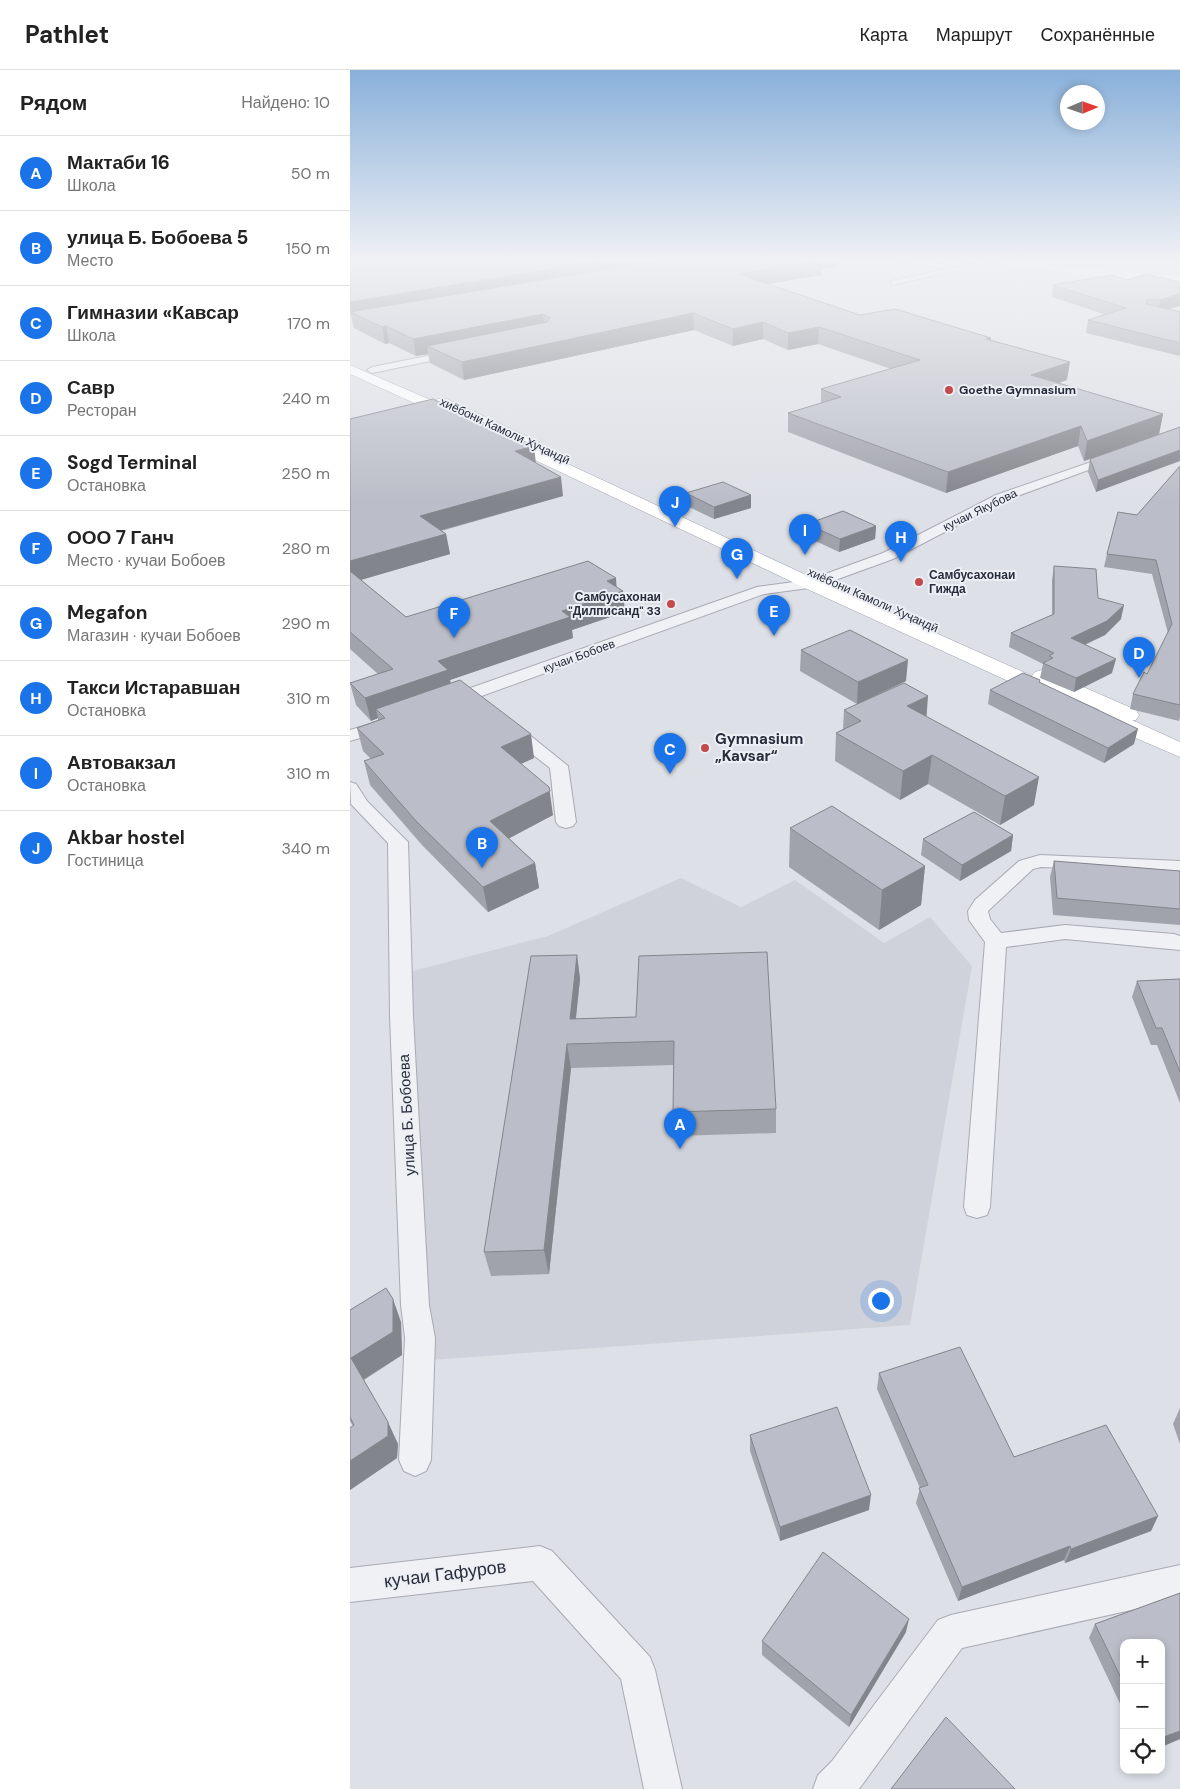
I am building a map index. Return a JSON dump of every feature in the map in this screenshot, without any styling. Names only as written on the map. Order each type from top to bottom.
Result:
[{"type":"main road","name":"хиёбони Камоли Хуҷандӣ","points":[[350,360],[360,370],[817,581],[1180,738]]},
{"type":"main road","points":[[360,370],[442,410],[817,581],[1180,750]]},
{"type":"street","points":[[360,370],[468,351]]},
{"type":"street","points":[[423,415],[442,410]]},
{"type":"street","name":"кучаи Якубова","points":[[817,581],[888,556],[1000,498],[1126,452]]},
{"type":"street","name":"кучаи Бобоев","points":[[432,708],[762,590],[817,581]]},
{"type":"street","points":[[468,695],[483,707]]},
{"type":"street","points":[[350,736],[404,717]]},
{"type":"street","points":[[498,719],[559,766],[566,822]]},
{"type":"street","name":"улица Б. Бобоева","points":[[350,788],[360,804],[398,842],[404,1059],[415,1305],[420,1338],[414,1460]]},
{"type":"street","points":[[977,1207],[996,941],[980,920],[978,911],[982,904],[1026,865],[1040,860],[1180,867]]},
{"type":"street","points":[[996,941],[1065,932],[1180,943]]},
{"type":"street","name":"кучаи Гафуров","points":[[350,1585],[540,1563],[637,1670],[663,1789]]},
{"type":"street","points":[[832,1789],[846,1775],[951,1633],[1180,1582]]},
{"type":"shaded area","points":[[681,878],[741,907],[795,880],[884,943],[930,917],[972,966],[910,1325],[431,1360],[409,972],[548,936]]},
{"type":"building","points":[[451,341],[560,341],[462,362],[427,346]]},
{"type":"building","points":[[863,341],[994,341],[1070,362],[1031,375],[1163,414],[1087,441],[1081,426],[948,472],[788,413],[841,397],[821,389],[920,360]]},
{"type":"building","points":[[433,399],[534,446],[515,451],[561,477],[420,516],[446,534],[350,561],[350,419]]},
{"type":"building","points":[[1180,427],[1180,450],[1098,480],[1090,459]]},
{"type":"building","points":[[1180,466],[1180,705],[1133,694],[1144,672],[1147,674],[1172,624],[1156,560],[1107,554],[1118,512],[1137,515]]},
{"type":"building","points":[[723,482],[751,495],[714,507],[686,493]]},
{"type":"building","points":[[843,511],[876,526],[840,539],[807,524]]},
{"type":"building","points":[[588,561],[616,578],[607,581],[623,591],[562,611],[570,617],[438,661],[448,670],[365,698],[350,683],[393,669],[350,632],[350,571],[406,617]]},
{"type":"building","points":[[1054,566],[1096,569],[1098,598],[1124,605],[1107,621],[1071,638],[1116,659],[1076,678],[1043,663],[1053,658],[1049,656],[1054,653],[1011,633],[1054,614]]},
{"type":"building","points":[[850,630],[908,660],[858,682],[801,650]]},
{"type":"building","points":[[1023,673],[1138,729],[1108,748],[990,690]]},
{"type":"building","points":[[460,680],[531,734],[501,747],[549,787],[550,791],[490,821],[535,863],[483,887],[416,821],[364,761],[384,754],[357,728],[385,718],[376,709]]},
{"type":"building","points":[[904,683],[928,696],[907,706],[1039,777],[1005,796],[932,755],[903,771],[836,733],[861,721],[844,710]]},
{"type":"building","points":[[832,806],[925,866],[882,890],[790,828]]},
{"type":"building","points":[[974,812],[1013,835],[962,865],[923,839]]},
{"type":"building","points":[[1054,861],[1180,871],[1180,909],[1057,898]]},
{"type":"building","points":[[767,952],[776,1109],[673,1112],[674,1041],[567,1044],[544,1250],[484,1252],[531,956],[577,955],[570,1019],[636,1017],[639,956]]},
{"type":"building","points":[[1180,979],[1180,1072],[1162,1028],[1156,1028],[1137,981]]},
{"type":"building","points":[[386,1288],[393,1299],[393,1332],[351,1358],[388,1422],[388,1436],[350,1461],[350,1428],[354,1425],[350,1417],[350,1310]]},
{"type":"building","points":[[960,1347],[1014,1457],[1106,1425],[1158,1516],[1071,1549],[1070,1546],[962,1587],[919,1488],[928,1485],[879,1373]]},
{"type":"building","points":[[837,1407],[871,1495],[780,1527],[750,1435]]},
{"type":"building","points":[[823,1552],[909,1619],[851,1715],[762,1641]]},
{"type":"building","points":[[1180,1593],[1180,1731],[1165,1737],[1165,1639],[1120,1639],[1120,1676],[1095,1624]]},
{"type":"building","points":[[946,1717],[1015,1789],[891,1789]]},
{"type":"place","name":"Goethe Gymnasium","points":[[949,390]]},
{"type":"place","name":"Akbar hostel","points":[[675,527]]},
{"type":"place","name":"Автовакзал","points":[[805,555]]},
{"type":"place","name":"Такси Истаравшан","points":[[901,562]]},
{"type":"place","name":"Megafon","points":[[737,579]]},
{"type":"place","name":"Самбусахонаи Гижда","points":[[919,582]]},
{"type":"place","name":"Самбусахонаи \"Дилписанд\" 33","points":[[671,604]]},
{"type":"place","name":"Sogd Terminal","points":[[774,636]]},
{"type":"place","name":"ООО 7 Ганч","points":[[454,638]]},
{"type":"place","name":"Савр","points":[[1139,678]]},
{"type":"place","name":"Gymnasium „Kavsar“","points":[[705,748]]},
{"type":"place","name":"Гимназии «Кавсар","points":[[670,774]]},
{"type":"place","name":"улица Б. Бобоева 5","points":[[482,868]]},
{"type":"place","name":"Мактаби 16","points":[[680,1149]]}]
